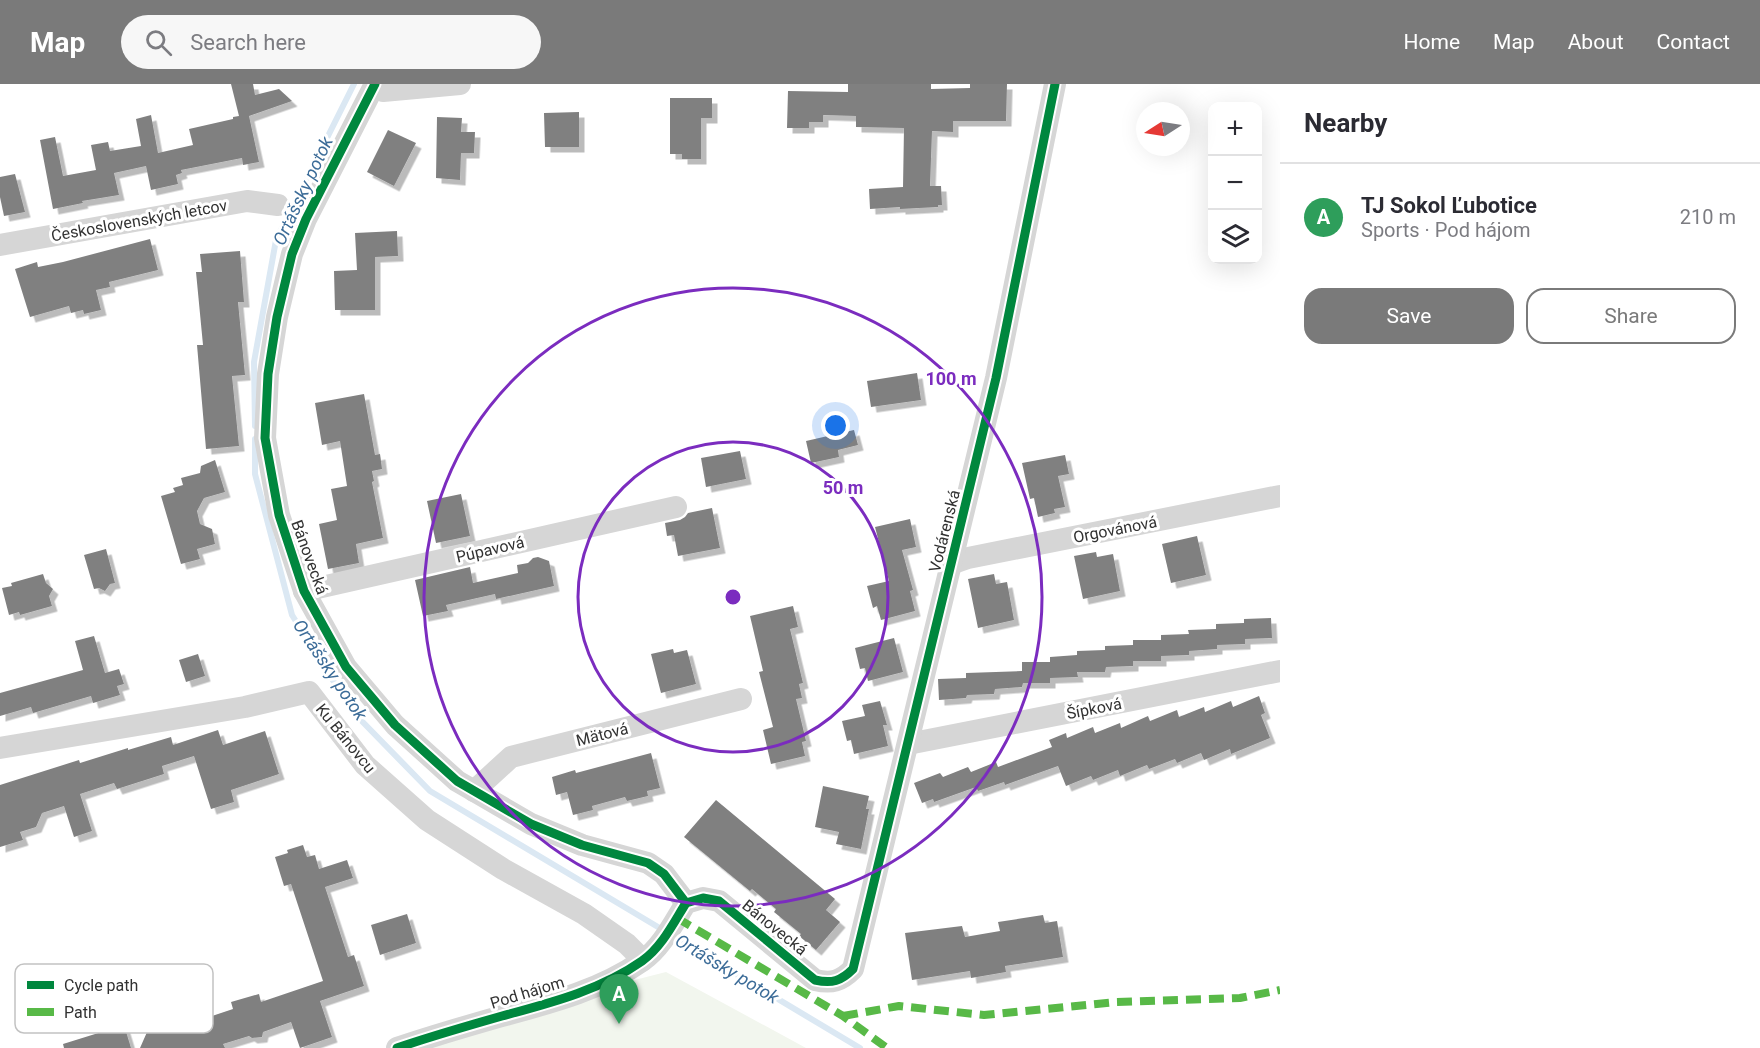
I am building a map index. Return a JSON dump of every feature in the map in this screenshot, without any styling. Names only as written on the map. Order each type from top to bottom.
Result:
[{"type":"street","points":[[374,86],[383,91],[460,84]]},
{"type":"street","name":"Vodárenská","points":[[843,978],[853,969],[996,378],[1055,84]]},
{"type":"street","name":"Bánovecká","points":[[374,86],[306,219],[292,254],[277,317],[268,374],[265,438],[279,515],[304,591],[346,667],[395,724],[457,781],[531,824],[582,844],[648,863],[664,874],[682,911],[703,898],[719,900],[815,980],[829,983],[843,978]]},
{"type":"street","name":"Československých letcov","points":[[0,245],[247,201],[278,205]]},
{"type":"street","name":"Orgovánová","points":[[951,564],[968,558],[1280,496]]},
{"type":"street","name":"Púpavová","points":[[304,591],[676,507]]},
{"type":"street","name":"Šípková","points":[[908,744],[1280,671]]},
{"type":"street","name":"Ku Bánovcu","points":[[0,748],[245,707],[309,692],[365,765],[427,820],[503,869],[584,914],[627,944],[650,954]]},
{"type":"street","name":"Mätová","points":[[474,791],[511,757],[741,699]]},
{"type":"street","points":[[650,954],[682,911]]},
{"type":"street","name":"Pod hájom","points":[[397,1048],[552,1002],[603,983],[650,954]]},
{"type":"shaded area","points":[[666,972],[806,1048],[397,1048],[552,1001]]},
{"type":"building","points":[[231,84],[253,84],[255,95],[279,89],[292,101],[249,116],[259,162],[243,165],[242,158],[181,170],[182,173],[176,175],[178,184],[151,190],[146,166],[114,173],[119,195],[82,201],[83,203],[53,209],[40,140],[55,137],[63,176],[96,170],[91,145],[108,142],[110,151],[141,146],[136,119],[151,115],[158,153],[193,145],[189,129],[239,116]]},
{"type":"building","points":[[848,84],[931,84],[931,89],[970,88],[970,84],[1007,84],[1006,121],[953,121],[953,132],[932,131],[930,186],[941,186],[942,205],[870,209],[869,189],[903,187],[904,128],[856,127],[856,116],[823,115],[823,122],[809,122],[809,128],[787,128],[788,91],[848,92]]},
{"type":"building","points":[[670,98],[712,98],[712,118],[701,118],[701,159],[682,159],[682,154],[670,154]]},
{"type":"building","points":[[579,112],[579,147],[545,147],[544,113]]},
{"type":"building","points":[[437,117],[462,118],[461,132],[475,132],[474,153],[461,153],[460,180],[436,178]]},
{"type":"building","points":[[388,130],[416,143],[394,186],[367,172]]},
{"type":"building","points":[[15,174],[25,212],[4,216],[0,197],[0,177]]},
{"type":"building","points":[[397,231],[398,256],[375,257],[375,310],[335,310],[334,271],[357,270],[355,233]]},
{"type":"building","points":[[150,239],[158,270],[109,282],[110,287],[96,290],[101,310],[84,314],[83,310],[71,313],[69,306],[30,317],[15,269],[37,262],[38,267],[63,262]]},
{"type":"building","points":[[240,251],[244,302],[238,302],[245,375],[232,376],[239,446],[206,449],[197,345],[203,345],[196,272],[202,272],[200,254]]},
{"type":"building","points":[[917,373],[921,400],[871,407],[867,381]]},
{"type":"building","points":[[364,394],[375,455],[380,454],[382,469],[372,471],[374,481],[372,482],[383,538],[356,544],[359,563],[328,569],[319,524],[337,520],[331,489],[347,486],[340,441],[322,445],[315,403]]},
{"type":"building","points":[[854,430],[858,445],[838,450],[839,457],[811,463],[806,441]]},
{"type":"building","points":[[740,451],[746,479],[706,487],[701,458]]},
{"type":"building","points":[[1065,455],[1069,474],[1058,476],[1065,507],[1054,509],[1055,513],[1038,517],[1034,498],[1030,499],[1022,463]]},
{"type":"building","points":[[215,460],[225,492],[204,498],[197,511],[200,524],[212,529],[215,544],[197,549],[200,559],[181,564],[161,496],[175,492],[173,488],[183,485],[181,478],[200,473],[201,466]]},
{"type":"building","points":[[461,494],[470,536],[436,543],[427,501]]},
{"type":"building","points":[[712,508],[720,548],[678,556],[674,535],[667,536],[665,523],[680,520],[688,513]]},
{"type":"building","points":[[910,519],[916,547],[902,550],[913,590],[910,591],[915,611],[881,620],[877,606],[873,608],[867,586],[889,581],[875,527]]},
{"type":"building","points":[[1197,536],[1206,575],[1171,583],[1162,544]]},
{"type":"building","points":[[106,549],[115,583],[110,584],[105,591],[99,588],[94,589],[84,555]]},
{"type":"building","points":[[1096,552],[1097,557],[1113,554],[1120,591],[1083,599],[1074,556]]},
{"type":"building","points":[[538,557],[549,561],[554,586],[496,599],[495,594],[446,605],[448,611],[423,616],[415,580],[470,567],[473,583],[518,573],[517,565],[528,563]]},
{"type":"building","points":[[43,574],[46,583],[53,589],[49,596],[52,606],[20,615],[19,612],[9,615],[2,588],[12,586],[11,583]]},
{"type":"building","points":[[994,574],[996,584],[1007,582],[1014,620],[978,628],[968,579]]},
{"type":"building","points":[[793,606],[798,627],[790,629],[803,683],[799,684],[802,698],[796,699],[806,741],[802,742],[805,756],[771,764],[763,730],[773,727],[759,672],[763,671],[750,616]]},
{"type":"building","points":[[1271,618],[1272,638],[1245,639],[1245,644],[1217,645],[1217,649],[1189,651],[1189,655],[1161,656],[1161,661],[1133,661],[1133,666],[1106,667],[1105,672],[1077,672],[1078,677],[1050,678],[1050,683],[1023,683],[1022,687],[995,689],[994,694],[967,695],[966,698],[939,700],[938,679],[966,678],[966,673],[1022,671],[1022,662],[1050,662],[1050,657],[1077,655],[1077,651],[1105,650],[1105,646],[1133,645],[1133,640],[1161,640],[1161,635],[1189,634],[1188,630],[1216,629],[1216,624],[1244,623],[1244,619]]},
{"type":"building","points":[[94,636],[105,673],[119,669],[124,684],[117,686],[120,695],[93,703],[91,696],[33,713],[31,707],[0,716],[0,693],[83,670],[75,641]]},
{"type":"building","points":[[894,638],[903,672],[868,681],[865,668],[860,669],[855,648]]},
{"type":"building","points":[[673,649],[674,653],[687,650],[696,684],[661,693],[651,654]]},
{"type":"building","points":[[198,654],[205,676],[186,682],[179,660]]},
{"type":"building","points":[[1259,696],[1265,713],[1261,715],[1270,738],[1231,754],[1230,749],[1204,760],[1201,753],[1177,763],[1175,759],[1149,769],[1147,765],[1120,776],[1118,770],[1093,780],[1091,776],[1066,786],[1058,766],[1005,785],[1004,782],[978,791],[976,787],[934,802],[933,799],[922,803],[914,783],[940,773],[943,777],[968,767],[971,772],[996,762],[998,767],[1052,747],[1049,740],[1066,733],[1067,738],[1093,727],[1095,733],[1120,723],[1121,728],[1148,716],[1150,721],[1177,710],[1179,717],[1204,707],[1205,712],[1231,701],[1233,707]]},
{"type":"building","points":[[880,701],[887,725],[883,725],[888,746],[854,754],[851,740],[847,741],[842,721],[865,716],[862,705]]},
{"type":"building","points":[[218,730],[223,745],[265,731],[279,774],[231,790],[234,802],[211,809],[194,756],[162,766],[164,774],[117,789],[114,783],[80,794],[92,831],[74,837],[64,806],[42,813],[36,827],[20,832],[23,840],[0,847],[0,785],[79,760],[80,763],[171,737],[173,745]]},
{"type":"building","points":[[651,753],[660,788],[647,791],[648,796],[627,801],[625,797],[592,806],[593,810],[573,815],[567,792],[556,795],[552,777]]},
{"type":"building","points":[[823,786],[869,796],[866,809],[869,809],[861,849],[836,844],[839,832],[815,827]]},
{"type":"building","points":[[716,800],[835,899],[826,910],[840,922],[816,950],[799,936],[801,934],[774,912],[776,909],[752,889],[750,891],[684,837]]},
{"type":"building","points":[[303,845],[307,857],[315,855],[319,869],[347,860],[353,878],[325,887],[348,957],[354,955],[364,986],[320,1001],[332,1037],[300,1048],[291,1022],[263,1032],[262,1037],[249,1036],[223,1044],[225,1048],[140,1048],[147,1033],[213,1033],[213,1016],[233,1009],[231,1002],[259,994],[261,1002],[323,981],[291,884],[284,886],[275,857],[288,853],[287,850]]},
{"type":"building","points":[[407,914],[416,943],[380,955],[371,925]]},
{"type":"building","points":[[1043,915],[1045,923],[1057,921],[1063,957],[1005,966],[1006,972],[971,978],[970,971],[912,980],[905,933],[962,926],[965,937],[1000,931],[998,922]]},
{"type":"building","points":[[98,1033],[126,1033],[131,1048],[64,1048],[63,1044]]},
{"type":"waterway","name":"Ortášsky potok","points":[[255,426],[254,362],[276,240],[354,84]]},
{"type":"waterway","name":"Ortášsky potok","points":[[255,439],[255,474],[292,615],[352,711],[430,791],[663,930]]},
{"type":"waterway","name":"Ortášsky potok","points":[[672,936],[860,1048]]},
{"type":"marked path","points":[[677,918],[843,1016],[887,1048]]},
{"type":"marked path","points":[[843,1016],[899,1006],[984,1015],[1116,1002],[1240,998],[1280,990]]},
{"type":"cycle path","points":[[375,84],[306,219],[292,254],[277,317],[268,374],[265,438],[279,515],[304,591],[346,667],[395,725],[457,781],[531,824],[582,845],[648,863],[664,874],[686,903]]},
{"type":"cycle path","points":[[397,1048],[557,1001],[610,980],[642,961],[656,949],[686,903],[703,898],[719,901],[815,980],[836,981],[853,969],[996,378],[1055,84]]},
{"type":"place","name":"TJ Sokol Ľubotice","points":[[619,1024]]}]
